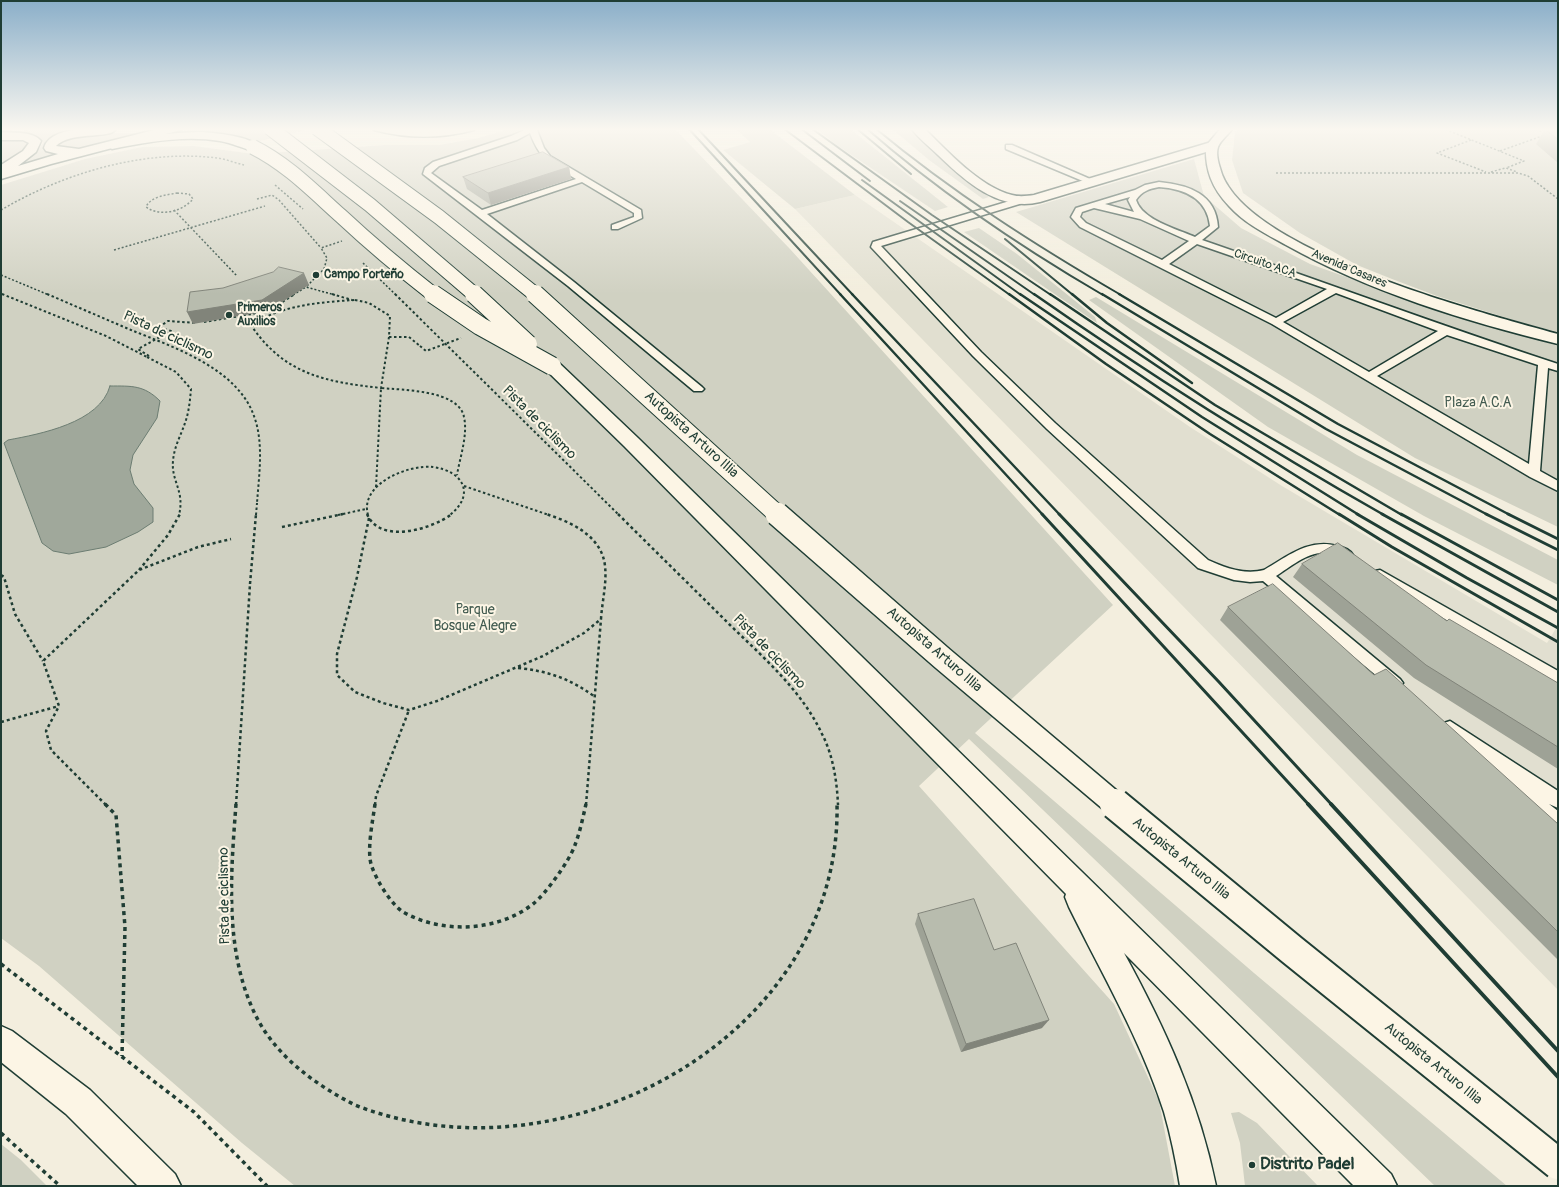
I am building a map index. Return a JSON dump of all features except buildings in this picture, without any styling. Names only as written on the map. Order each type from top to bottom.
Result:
[{"type":"main road","points":[[305,183],[439,299],[494,334],[552,366]]},
{"type":"main road","points":[[344,183],[400,228],[458,279],[552,366],[637,448],[1379,1186]]},
{"type":"main road","name":"Autopista Arturo Illia","points":[[395,183],[418,200],[553,310],[853,581],[1112,803],[1558,1164]]},
{"type":"main road","points":[[980,183],[1008,198],[1023,200],[1035,199],[1088,183]]},
{"type":"main road","name":"Avenida Casares","points":[[1220,183],[1237,208],[1299,248],[1339,266],[1408,293],[1501,323],[1558,339]]},
{"type":"main road","points":[[1070,880],[1140,1017],[1174,1094],[1195,1167],[1198,1186]]},
{"type":"main road","points":[[1,1042],[78,1102],[163,1186]]},
{"type":"lane","points":[[439,183],[482,213],[698,389]]},
{"type":"lane","points":[[482,213],[570,183]]},
{"type":"lane","points":[[590,183],[638,212],[638,218],[615,226]]},
{"type":"lane","points":[[1163,264],[1214,227],[1215,218],[1210,207],[1194,192],[1176,187],[1154,186],[1079,210],[1075,217],[1083,225],[1276,322],[1558,487]]},
{"type":"lane","points":[[1138,192],[1132,200],[1134,207],[1143,217]]},
{"type":"lane","points":[[1023,200],[876,244],[876,247],[977,354],[1051,426],[1203,564],[1219,572],[1237,577],[1266,575],[1318,546],[1330,547],[1355,560]]},
{"type":"lane","name":"Circuito ACA","points":[[1093,205],[1107,207],[1143,217],[1195,240],[1335,289],[1446,331],[1558,368]]},
{"type":"lane","points":[[1276,322],[1335,289]]},
{"type":"lane","points":[[1369,376],[1446,331]]},
{"type":"lane","points":[[1534,474],[1544,364]]},
{"type":"lane","points":[[1368,568],[1558,678]]},
{"type":"lane","points":[[1266,575],[1406,692]]},
{"type":"lane","points":[[1436,717],[1558,822]]},
{"type":"lane","points":[[1461,738],[1558,800]]},
{"type":"path","points":[[1,210],[53,183]]},
{"type":"path","points":[[274,183],[306,212]]},
{"type":"path","points":[[1538,183],[1558,199]]},
{"type":"path","points":[[184,193],[192,196],[191,202],[174,210],[159,212],[153,211],[146,207],[150,201],[169,194],[184,193]]},
{"type":"path","points":[[257,199],[272,195],[279,200],[321,248]]},
{"type":"path","points":[[114,250],[265,206]]},
{"type":"path","points":[[174,210],[237,276]]},
{"type":"path","points":[[335,236],[346,247]]},
{"type":"path","name":"Pista de ciclismo","points":[[358,258],[776,670],[803,703],[826,744],[836,784],[838,821],[833,863],[820,912]]},
{"type":"path","name":"Pista de ciclismo","points":[[1,274],[179,350],[212,368],[232,382],[247,401],[256,420],[260,442],[260,470],[250,584],[234,842],[233,908],[236,949],[249,998],[273,1043],[311,1080],[355,1107],[368,1112]]},
{"type":"path","points":[[272,304],[276,306],[306,287],[369,303],[390,316],[389,337],[381,388],[376,488]]},
{"type":"path","points":[[1,294],[106,336],[176,372],[191,389],[189,407],[183,428],[175,444],[172,460],[173,477],[181,493],[183,507],[175,526],[139,570],[44,661]]},
{"type":"path","points":[[355,300],[316,304],[269,314],[254,323],[253,328],[258,337],[271,351],[289,365],[326,380],[351,385],[449,398],[460,405],[464,413],[465,422],[457,475]]},
{"type":"path","points":[[148,357],[138,349],[171,331],[159,327],[168,321],[193,324],[258,313],[256,310],[260,309]]},
{"type":"path","points":[[389,337],[409,336],[426,351],[461,338]]},
{"type":"path","points":[[432,467],[446,470],[457,475],[464,486],[464,496],[459,506],[450,516],[421,530],[404,532],[389,531],[377,526],[369,518],[366,509],[368,498],[376,488],[387,479],[401,472],[417,468],[432,467]]},
{"type":"path","points":[[409,710],[376,796],[370,838],[371,866],[383,890],[402,911],[432,924],[469,928],[504,920],[533,904],[556,877],[575,846],[587,801],[605,566],[599,547],[585,532],[564,520],[464,486]]},
{"type":"path","points":[[282,527],[366,509]]},
{"type":"path","points":[[369,518],[357,577],[338,654],[337,675],[355,692],[383,703],[409,710],[437,701],[518,668],[564,645],[584,633],[600,619]]},
{"type":"path","points":[[139,570],[198,547],[231,540]]},
{"type":"path","points":[[1,575],[4,577],[15,614],[44,661],[60,706],[46,731],[51,750],[116,815],[126,926],[122,1056]]},
{"type":"path","points":[[518,668],[544,670],[563,676],[596,697]]},
{"type":"path","points":[[1,722],[60,706]]},
{"type":"path","points":[[790,972],[811,932]]},
{"type":"path","points":[[1,964],[194,1112],[267,1186]]},
{"type":"path","points":[[1,1133],[60,1186]]},
{"type":"shaded area","points":[[855,195],[1190,427],[1282,486],[1547,643],[1558,625],[1558,990],[795,209]]},
{"type":"shaded area","points":[[110,386],[125,386],[143,389],[160,401],[157,418],[133,455],[130,470],[134,484],[153,508],[153,522],[138,532],[106,547],[69,554],[53,551],[42,543],[4,443],[8,440],[52,430],[82,418],[104,399]]},
{"type":"green space","name":"Parque Bosque Alegre","points":[[6,183],[727,183],[790,249],[1113,605],[975,733],[1254,973],[1507,1186],[1435,1186],[969,739],[919,786],[1114,1004],[1159,1101],[1175,1186],[295,1186],[242,1143],[39,966],[1,938],[1,185]]},
{"type":"green space","points":[[764,183],[840,183],[855,195],[795,209]]},
{"type":"green space","points":[[894,183],[918,183],[948,207],[935,211]]},
{"type":"green space","points":[[961,183],[973,183],[989,197],[983,199]]},
{"type":"green space","name":"Plaza A.C.A","points":[[1112,183],[1201,183],[1204,196],[1241,228],[1310,264],[1422,304],[1558,346],[1558,527],[1415,458],[1016,212]]},
{"type":"green space","points":[[1240,183],[1558,183],[1558,332],[1526,324],[1437,296],[1357,265],[1300,233],[1243,193]]},
{"type":"green space","points":[[979,228],[1017,254],[1095,317],[1097,323],[964,232]]},
{"type":"green space","points":[[1096,297],[1357,455],[1558,560],[1558,585],[1424,516],[1268,427],[1089,300]]},
{"type":"green space","points":[[1239,1112],[1257,1123],[1318,1186],[1245,1186],[1240,1143],[1231,1113]]},
{"type":"green space","points":[[1,1144],[21,1160],[47,1186],[1,1186]]},
{"type":"railway","points":[[739,183],[841,295]]},
{"type":"railway","points":[[749,183],[853,295]]},
{"type":"railway","points":[[857,183],[1010,295]]},
{"type":"railway","points":[[867,183],[1021,295]]},
{"type":"railway","points":[[888,183],[932,215],[1051,295]]},
{"type":"railway","points":[[934,183],[1010,238],[1103,295]]},
{"type":"railway","points":[[947,183],[1057,257],[1121,295]]},
{"type":"railway","points":[[900,201],[1035,295]]},
{"type":"railway","points":[[1005,239],[1073,295]]},
{"type":"railway","points":[[840,294],[1043,515]]},
{"type":"railway","points":[[852,294],[1060,515]]},
{"type":"railway","points":[[1009,294],[1106,364],[1210,434],[1340,515]]},
{"type":"railway","points":[[1020,294],[1202,417],[1359,515]]},
{"type":"railway","points":[[1034,294],[1206,409],[1384,515]]},
{"type":"railway","points":[[1050,294],[1215,405],[1402,515]]},
{"type":"railway","points":[[1072,294],[1107,323],[1192,383]]},
{"type":"railway","points":[[1102,294],[1326,429],[1488,515]]},
{"type":"railway","points":[[1119,294],[1338,424],[1510,515]]},
{"type":"railway","points":[[1042,514],[1309,805]]},
{"type":"railway","points":[[1059,514],[1219,682],[1332,805]]},
{"type":"railway","points":[[1339,514],[1392,547],[1558,642]]},
{"type":"railway","points":[[1357,514],[1467,578],[1558,628]]},
{"type":"railway","points":[[1382,514],[1558,612]]},
{"type":"railway","points":[[1401,514],[1558,600]]},
{"type":"railway","points":[[1488,515],[1558,550]]},
{"type":"railway","points":[[1510,515],[1558,539]]},
{"type":"railway","points":[[1308,804],[1558,1077]]},
{"type":"railway","points":[[1331,804],[1558,1051]]},
{"type":"place","name":"Campo Porteño","points":[[316,275]]},
{"type":"place","name":"Primeros Auxilios","points":[[229,315]]},
{"type":"place","name":"Distrito Padel","points":[[1252,1165]]}]
